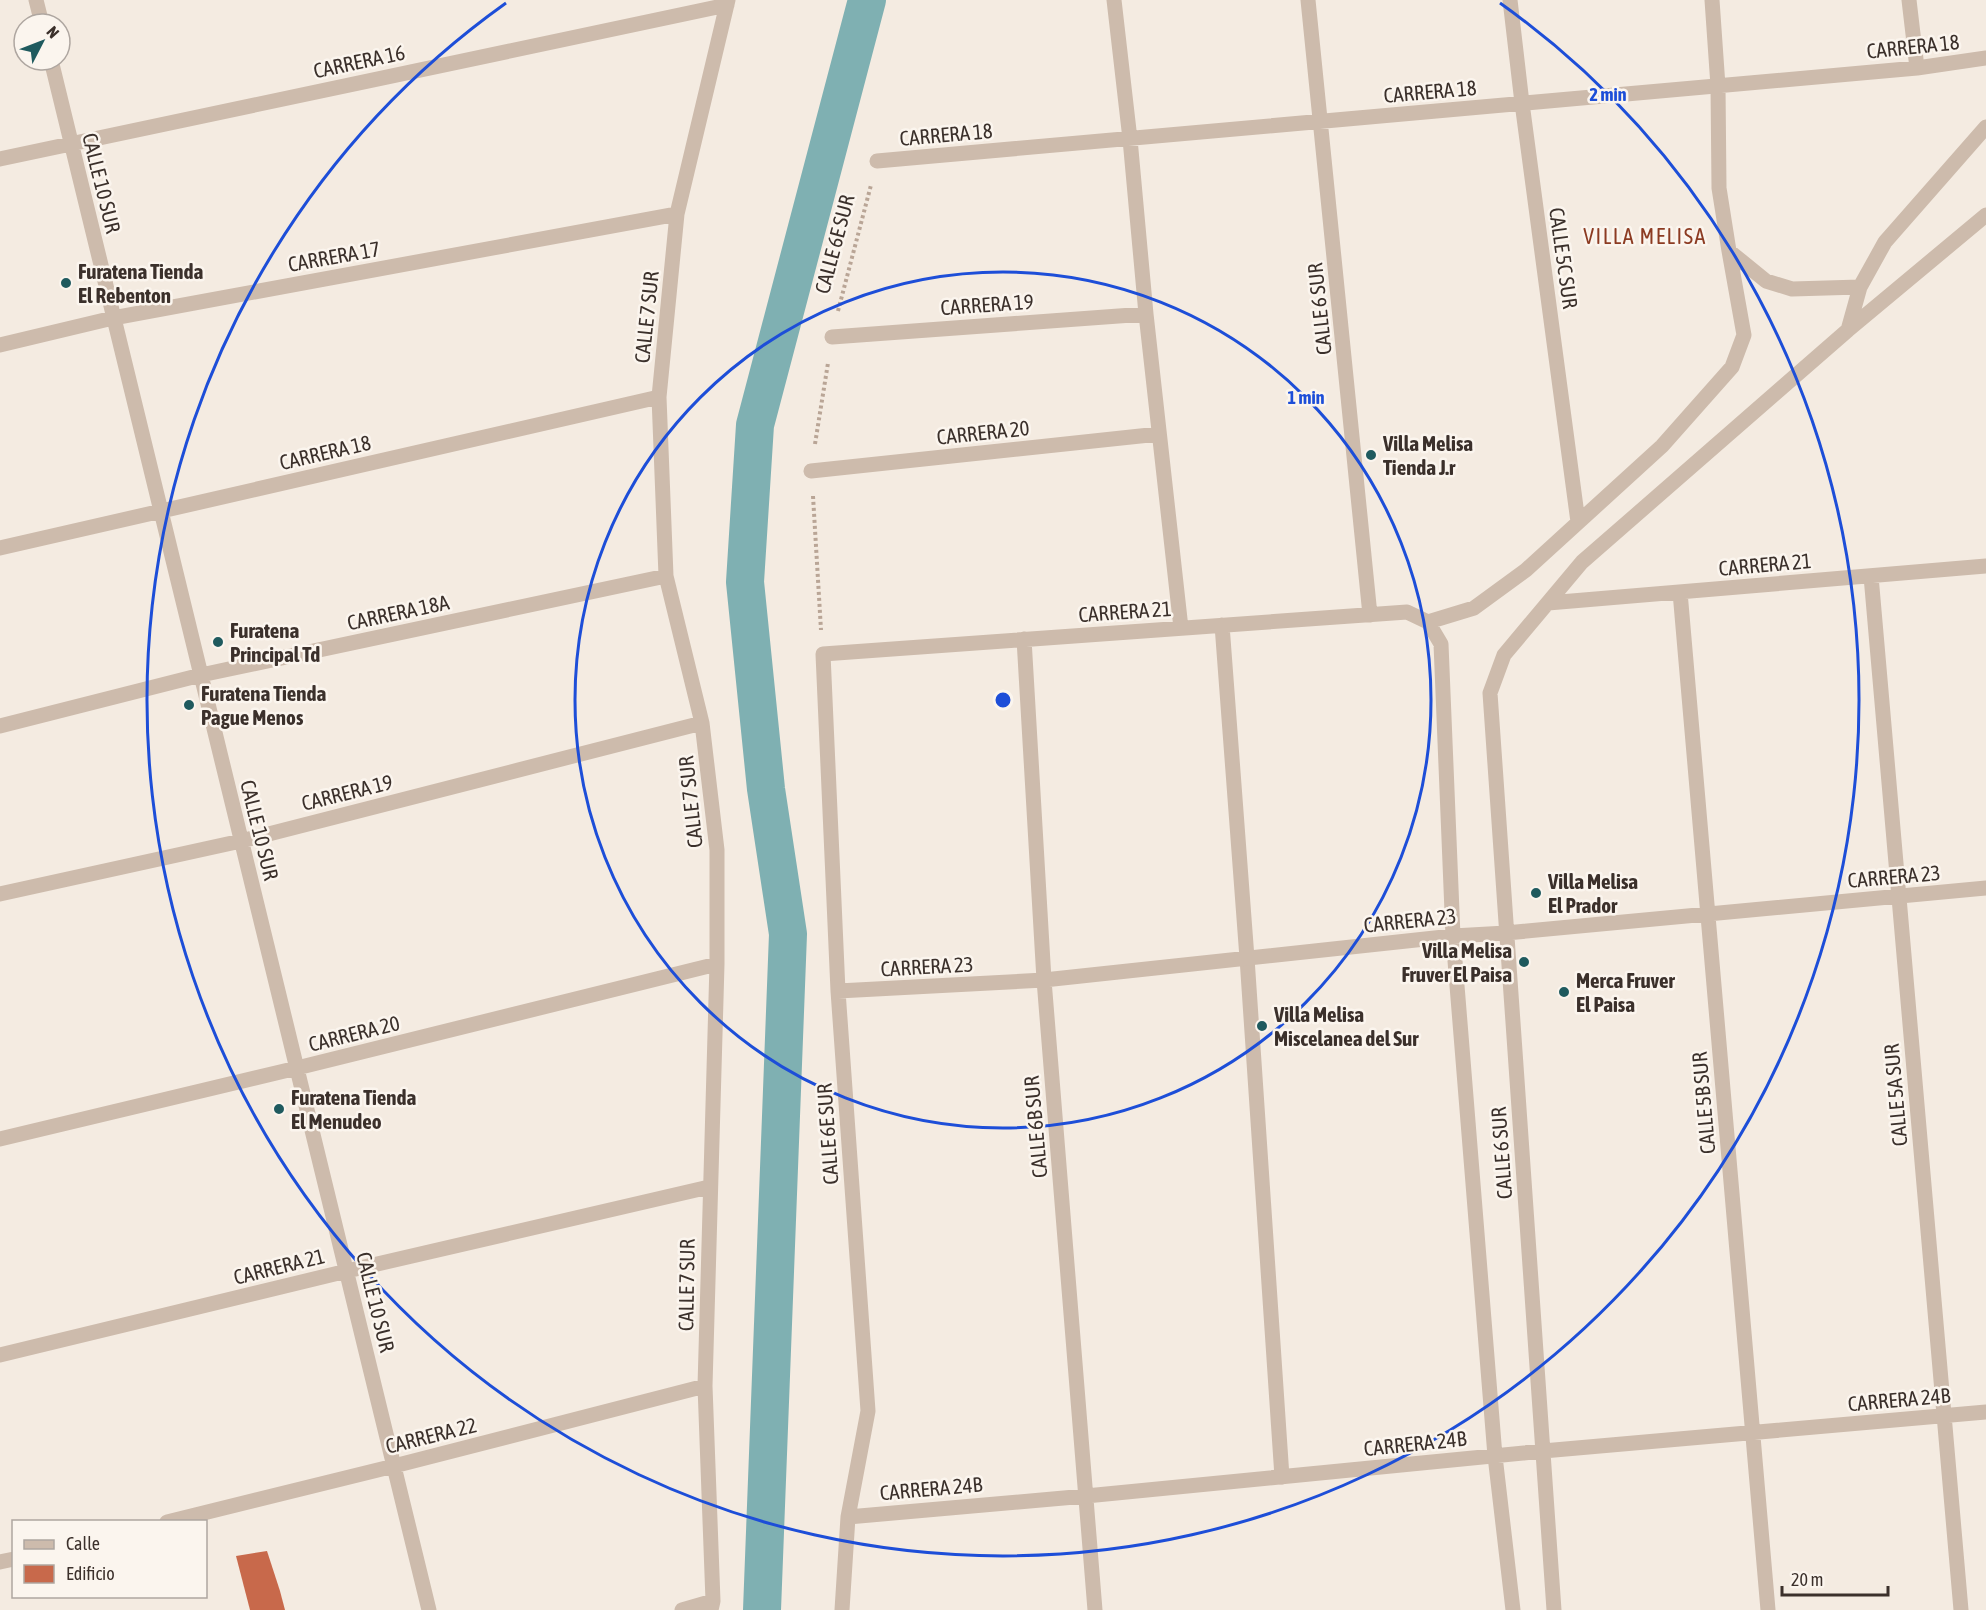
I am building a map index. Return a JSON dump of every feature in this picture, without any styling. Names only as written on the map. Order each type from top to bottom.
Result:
[{"type":"street","points":[[1114,0],[1180,628]]},
{"type":"street","name":"CALLE 6 SUR","points":[[1308,0],[1370,615]]},
{"type":"street","name":"CALLE 5C SUR","points":[[1510,0],[1578,522]]},
{"type":"street","points":[[1513,1610],[1495,1456],[1453,936],[1441,644],[1428,622],[1474,608],[1526,570],[1662,446],[1732,367],[1744,335],[1719,188],[1719,86],[1712,0]]},
{"type":"street","points":[[1909,0],[1917,68]]},
{"type":"street","name":"CARRERA 16","points":[[0,159],[727,3]]},
{"type":"street","name":"CALLE 7 SUR","points":[[712,1606],[705,1386],[717,964],[717,850],[702,723],[666,576],[659,397],[677,214],[727,3]]},
{"type":"street","name":"CARRERA 18","points":[[877,161],[1917,68],[1986,58]]},
{"type":"street","name":"CALLE 10 SUR","points":[[54,72],[429,1610]]},
{"type":"street","points":[[1848,330],[1860,286],[1886,242],[1986,127]]},
{"type":"street","name":"CARRERA 17","points":[[0,345],[113,318],[677,214]]},
{"type":"street","points":[[1548,603],[1582,562],[1848,330],[1986,215]]},
{"type":"street","points":[[1730,251],[1766,281],[1792,289],[1860,286]]},
{"type":"street","name":"CARRERA 19","points":[[832,337],[1146,314]]},
{"type":"street","name":"CARRERA 18","points":[[0,548],[659,397]]},
{"type":"street","name":"CARRERA 20","points":[[811,471],[1159,434]]},
{"type":"street","name":"CARRERA 21","points":[[1548,603],[1986,566]]},
{"type":"street","name":"CARRERA 18A","points":[[0,726],[201,675],[666,576]]},
{"type":"street","name":"CALLE 5A SUR","points":[[1871,576],[1961,1610]]},
{"type":"street","name":"CALLE 5B SUR","points":[[1680,592],[1768,1610]]},
{"type":"street","name":"CALLE 6 SUR","points":[[1548,603],[1504,655],[1490,693],[1554,1610]]},
{"type":"street","name":"CARRERA 21","points":[[823,654],[1407,612],[1428,622]]},
{"type":"street","points":[[1222,625],[1282,1476]]},
{"type":"street","name":"CALLE 6B SUR","points":[[1024,639],[1044,980],[1095,1610]]},
{"type":"street","name":"CALLE 6E SUR","points":[[823,654],[838,992],[868,1411],[848,1517],[842,1610]]},
{"type":"street","name":"CARRERA 19","points":[[0,894],[242,840],[702,723]]},
{"type":"street","name":"CARRERA 23","points":[[838,992],[1044,980],[1453,936],[1986,888]]},
{"type":"street","name":"CARRERA 20","points":[[0,1139],[717,964]]},
{"type":"street","name":"CARRERA 21","points":[[0,1355],[346,1271],[709,1187]]},
{"type":"street","name":"CARRERA 22","points":[[171,1520],[394,1466],[705,1386]]},
{"type":"street","name":"CARRERA 24B","points":[[848,1517],[1543,1451],[1986,1412]]},
{"type":"street","points":[[682,1610],[712,1606]]},
{"type":"path","name":"CALLE 6E SUR","points":[[832,337],[877,161]]},
{"type":"building","points":[[267,1551],[285,1610],[250,1610],[236,1556]]},
{"type":"waterway","points":[[762,1610],[788,934],[766,789],[745,582],[755,425],[867,0]]},
{"type":"place","name":"Furatena Tienda El Rebenton","points":[[66,283]]},
{"type":"place","name":"Villa Melisa Tienda J.r","points":[[1371,455]]},
{"type":"place","name":"Furatena Principal Td","points":[[218,642]]},
{"type":"place","name":"Furatena Tienda Pague Menos","points":[[189,705]]},
{"type":"place","name":"Villa Melisa El Prador","points":[[1536,893]]},
{"type":"place","name":"Villa Melisa Fruver El Paisa","points":[[1524,962]]},
{"type":"place","name":"Merca Fruver El Paisa","points":[[1564,992]]},
{"type":"place","name":"Villa Melisa Miscelanea del Sur","points":[[1262,1026]]},
{"type":"place","name":"Furatena Tienda El Menudeo","points":[[279,1109]]},
{"type":"district","name":"VILLA MELISA","points":[[1645,236]]}]
